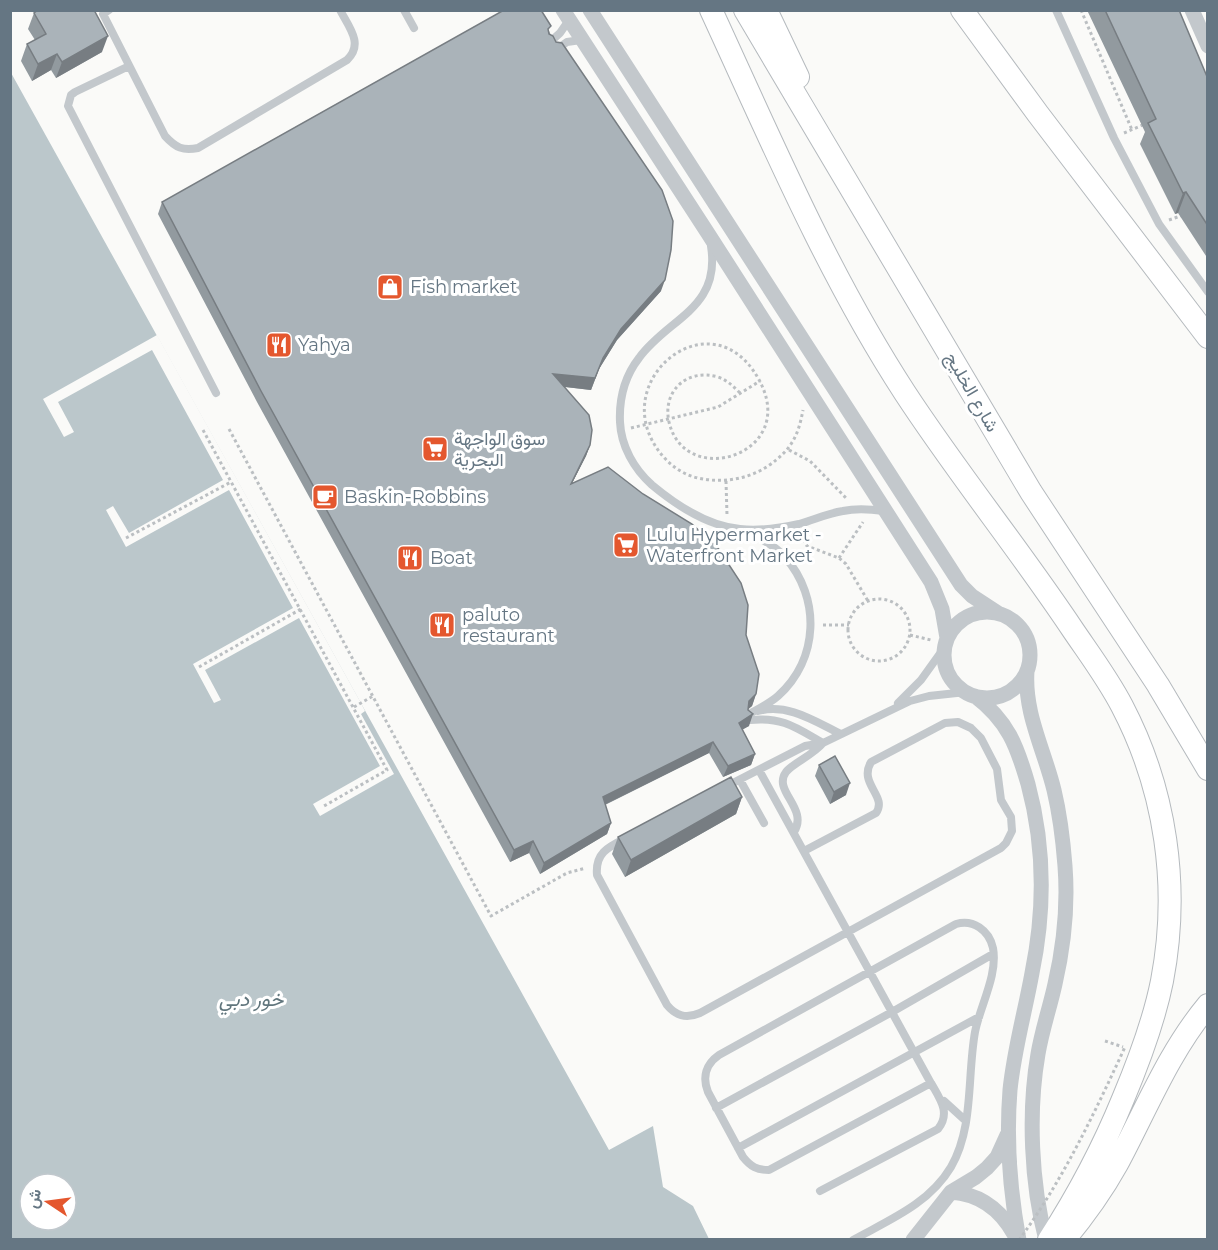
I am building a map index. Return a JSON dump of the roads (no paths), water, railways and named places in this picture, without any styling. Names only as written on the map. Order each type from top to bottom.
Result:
[{"type":"main road","points":[[711,10],[797,195],[858,316],[904,393],[1105,677],[1135,733],[1156,793],[1167,845],[1170,887],[1169,930],[1162,983],[1144,1044],[1116,1115],[1079,1189],[1047,1239]]},
{"type":"main road","name":"شارع الخليج","points":[[745,10],[1031,492],[1158,685],[1208,769]]},
{"type":"main road","points":[[766,10],[796,73],[822,142]]},
{"type":"main road","points":[[962,10],[1208,337]]},
{"type":"main road","points":[[1064,1239],[1111,1173],[1179,1044],[1208,1005]]},
{"type":"street","points":[[590,10],[961,585],[972,596],[998,613]]},
{"type":"street","points":[[1192,10],[1208,46]]},
{"type":"street","points":[[566,15],[804,383],[879,510],[938,595],[944,616],[947,669],[951,678],[991,708],[1004,724],[1014,742],[1033,802],[1040,845],[1042,888],[1039,932],[1015,1052],[1009,1130],[1018,1239]]},
{"type":"street","points":[[946,643],[952,629],[968,616],[988,611],[1008,617],[1023,631],[1030,651],[1026,687],[1029,709],[1054,790],[1061,829],[1066,907],[1062,946],[1040,1045],[1034,1088],[1036,1185],[1040,1217],[1047,1239]]},
{"type":"street","points":[[971,694],[996,697],[1006,693],[1022,680],[1027,671]]},
{"type":"street","points":[[913,1239],[951,1192],[987,1168],[1004,1144],[1009,1130]]},
{"type":"street","points":[[951,1192],[966,1193],[981,1199],[1006,1220],[1018,1239]]},
{"type":"lane","points":[[104,12],[165,136],[174,146],[186,151],[198,148],[352,55],[356,43],[355,36],[340,10]]},
{"type":"lane","points":[[404,10],[414,28]]},
{"type":"lane","points":[[1056,10],[1114,138],[1159,224],[1208,292]]},
{"type":"lane","points":[[550,42],[560,33],[566,15]]},
{"type":"lane","points":[[555,50],[567,42],[581,40]]},
{"type":"lane","points":[[129,66],[75,92],[71,95],[68,106],[216,393]]},
{"type":"lane","points":[[710,235],[712,254],[710,273],[704,292],[694,308],[658,337],[638,358],[626,380],[619,405],[620,431],[629,455],[643,477],[665,495],[690,511],[764,540],[784,556],[799,576],[809,600],[812,626],[807,652],[795,676],[777,697],[750,717]]},
{"type":"lane","points":[[740,529],[770,529],[856,509],[879,510]]},
{"type":"lane","points":[[893,708],[921,680],[946,643]]},
{"type":"lane","points":[[718,791],[805,746],[823,743],[910,700],[929,696],[971,694]]},
{"type":"lane","points":[[750,717],[777,708],[789,710],[841,734]]},
{"type":"lane","points":[[750,717],[786,722],[823,743]]},
{"type":"lane","points":[[633,834],[604,850],[599,857],[597,875],[667,1005],[672,1011],[685,1017],[700,1013],[1006,843],[1012,831],[1011,817],[1001,800],[997,769],[981,738],[977,732],[965,724],[945,723],[875,758],[868,766],[867,777],[880,801],[879,810],[804,851]]},
{"type":"lane","points":[[794,832],[798,825],[798,815],[783,786],[783,779],[791,767],[810,756],[823,743]]},
{"type":"lane","points":[[759,770],[945,1109],[943,1122],[938,1129],[820,1191]]},
{"type":"lane","points":[[740,780],[764,823]]},
{"type":"lane","points":[[853,1239],[912,1207],[934,1189],[956,1158],[966,1121],[972,1055],[979,1017],[991,977],[993,954],[990,940],[985,932],[975,924],[962,922],[714,1059],[707,1068],[705,1080],[716,1108],[750,1166],[759,1170],[770,1170],[931,1083]]},
{"type":"lane","points":[[716,1108],[993,954]]},
{"type":"lane","points":[[738,1148],[979,1017]]},
{"type":"lane","points":[[931,1083],[947,1105],[966,1121]]},
{"type":"water","name":"خور دبي","points":[[10,71],[609,1150],[653,1126],[663,1187],[693,1206],[709,1239],[11,1239]]},
{"type":"place","name":"Fish market","points":[[390,287]]},
{"type":"place","name":"Yahya","points":[[279,345]]},
{"type":"place","name":"سوق الواجهة البحرية","points":[[435,449]]},
{"type":"place","name":"Baskin-Robbins","points":[[325,497]]},
{"type":"place","name":"Lulu Hypermarket - Waterfront Market","points":[[626,545]]},
{"type":"place","name":"Boat","points":[[410,558]]},
{"type":"place","name":"paluto restaurant","points":[[442,625]]}]
